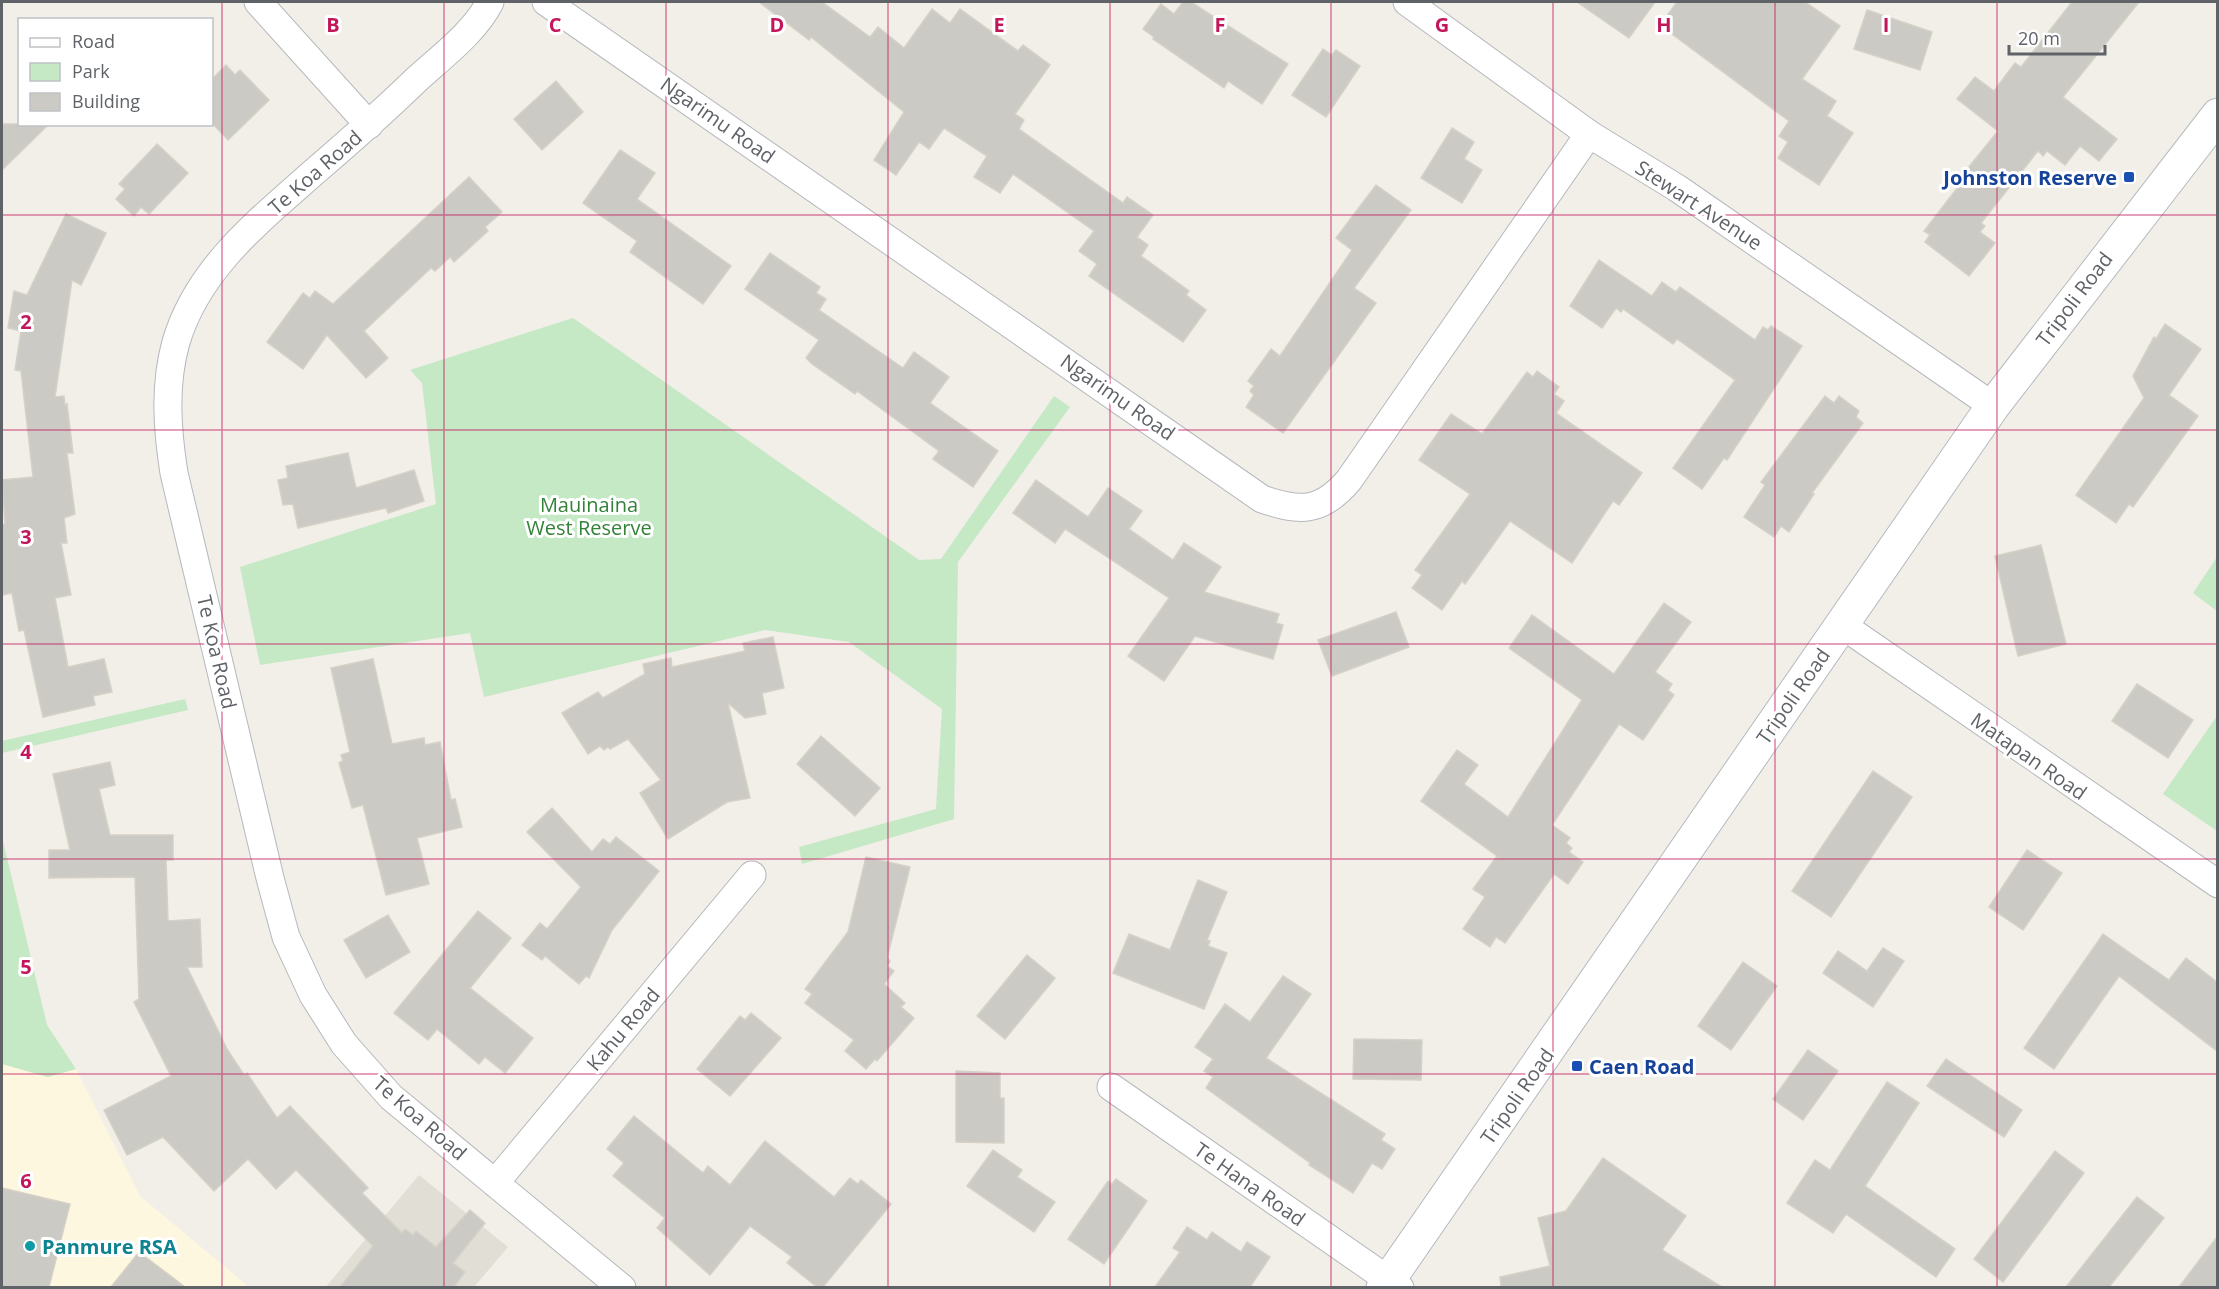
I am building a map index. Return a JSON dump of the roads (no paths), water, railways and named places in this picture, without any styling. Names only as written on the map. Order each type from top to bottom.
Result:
[{"type":"street","points":[[258,2],[369,125]]},
{"type":"street","name":"Te Koa Road","points":[[490,2],[484,14],[369,125],[239,237],[209,274],[176,342],[169,382],[167,426],[174,473],[270,878],[286,937],[313,995],[344,1044],[390,1097],[622,1287]]},
{"type":"street","name":"Ngarimu Road","points":[[546,2],[1262,499],[1285,507],[1309,507],[1334,498],[1589,134]]},
{"type":"street","name":"Stewart Avenue","points":[[1407,2],[1589,134],[1677,188],[1993,406]]},
{"type":"street","name":"Tripoli Road","points":[[1390,1285],[1993,406],[2217,115]]},
{"type":"street","name":"Matapan Road","points":[[1842,625],[2217,884]]},
{"type":"street","name":"Kahu Road","points":[[495,1183],[752,875]]},
{"type":"street","name":"Te Hana Road","points":[[1111,1087],[1390,1285]]},
{"type":"place","name":"Johnston Reserve","points":[[2129,177]]},
{"type":"place","name":"Caen Road","points":[[1577,1066]]},
{"type":"place","name":"Panmure RSA","points":[[30,1246]]},
{"type":"park label","name":"Mauinaina West Reserve","points":[[589,516]]}]
